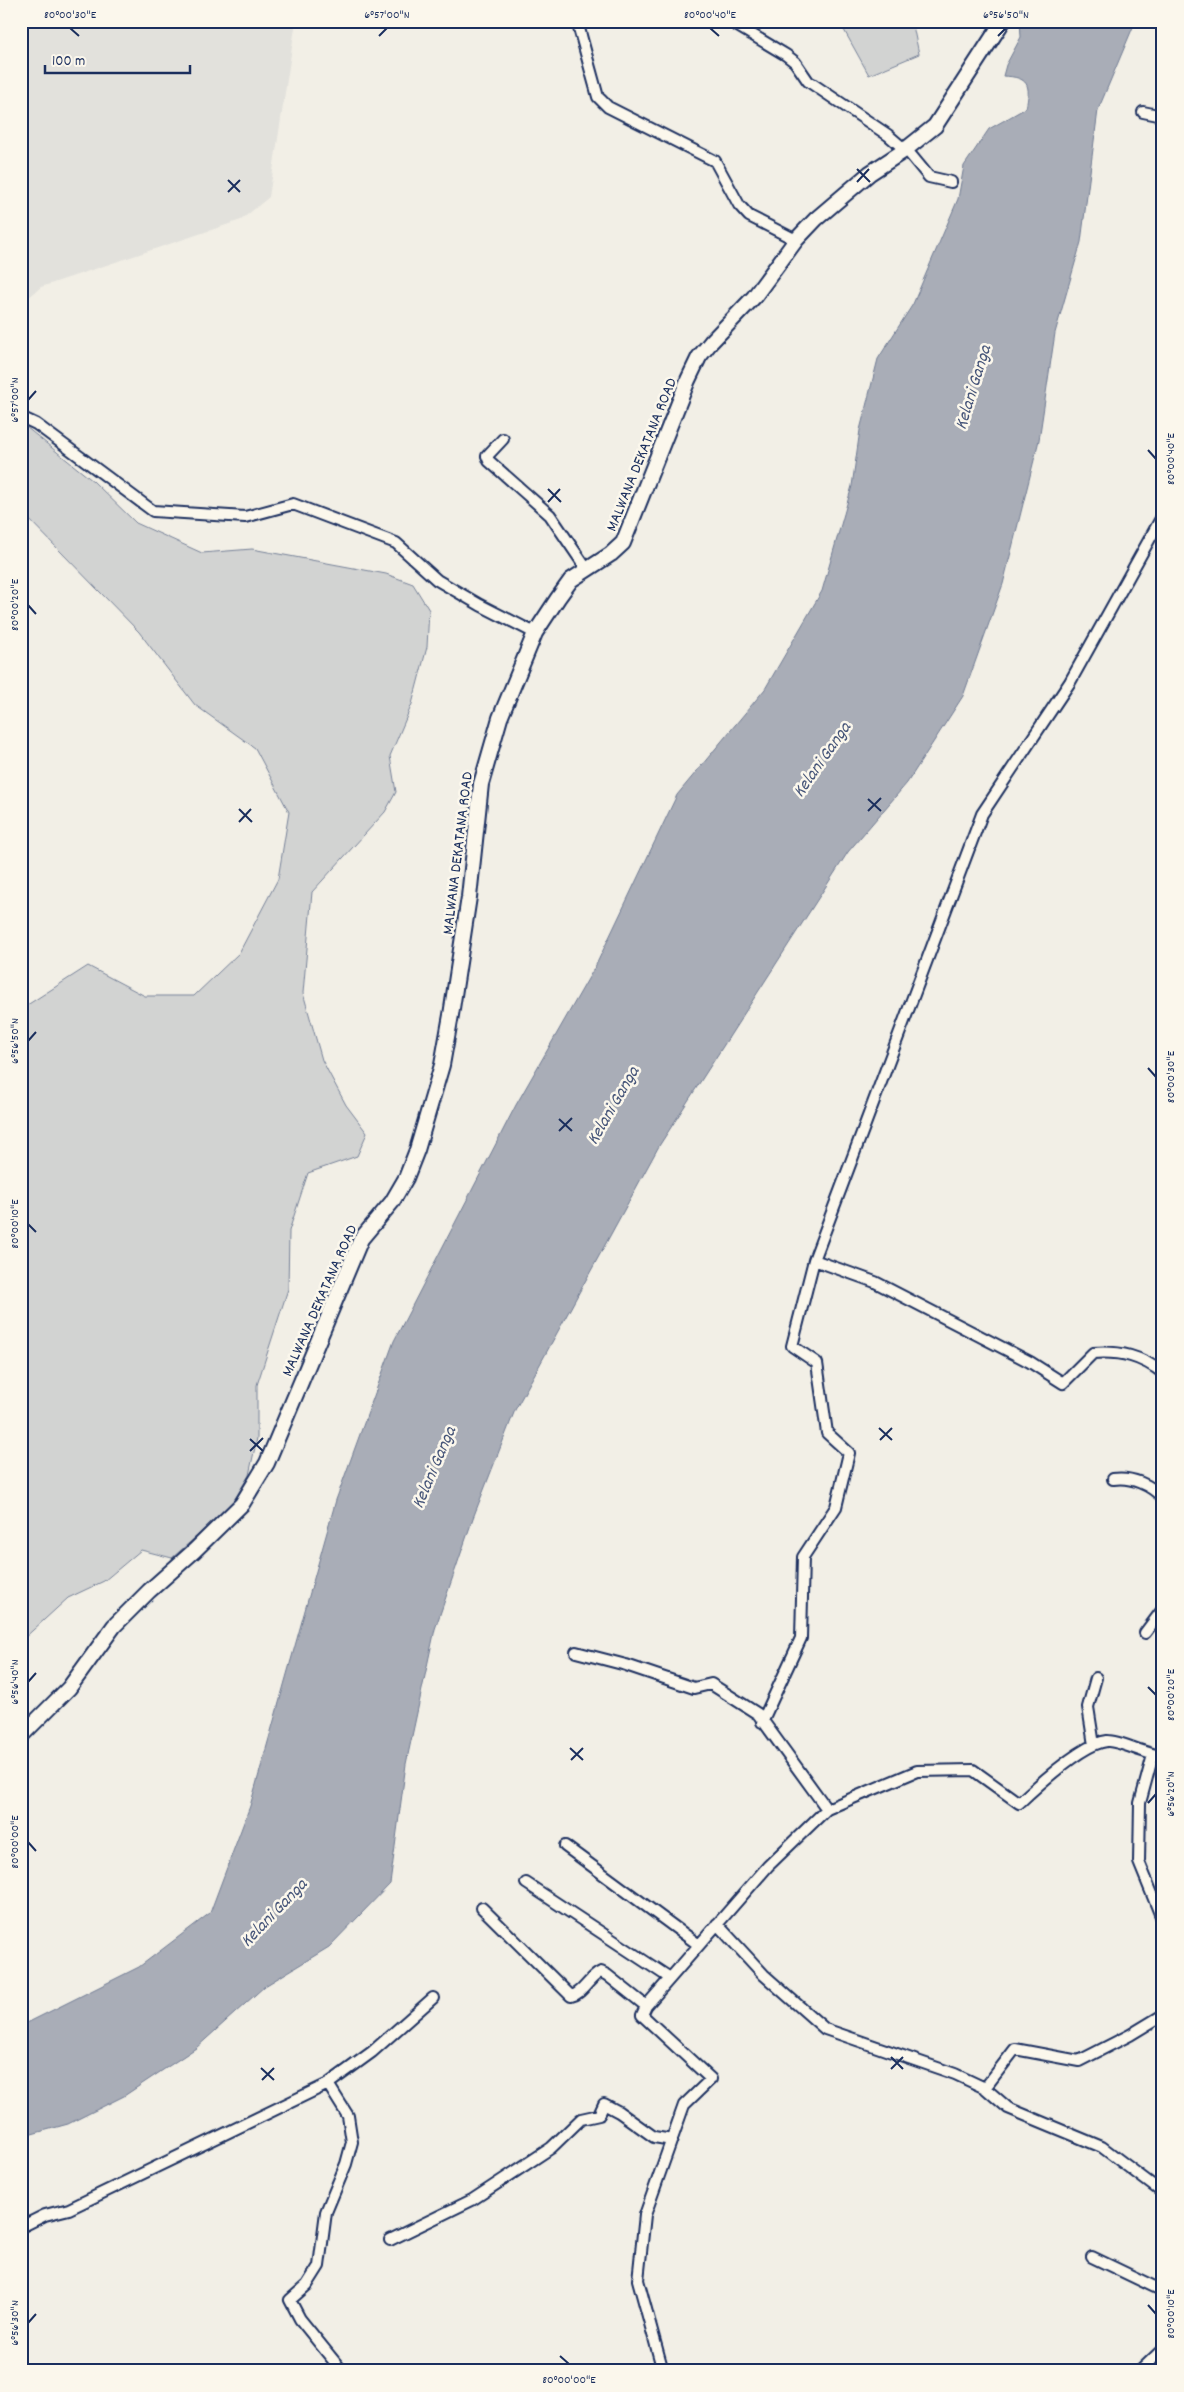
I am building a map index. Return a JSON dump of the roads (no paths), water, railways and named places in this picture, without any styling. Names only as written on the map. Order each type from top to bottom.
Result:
[{"type":"main road","name":"MALWANA DEKATANA ROAD","points":[[21,1736],[69,1688],[114,1626],[149,1590],[194,1551],[242,1504],[267,1463],[361,1239],[392,1202],[406,1178],[436,1089],[447,1040],[464,933],[481,784],[485,765],[500,718],[535,633],[572,580],[586,568],[611,554],[627,536],[688,380],[700,357],[754,296],[796,240],[816,219],[870,173],[924,136],[940,118],[1003,21]]},
{"type":"street","points":[[577,21],[598,97],[608,107],[664,137],[678,141],[715,161],[739,205],[749,216],[796,240]]},
{"type":"street","points":[[735,21],[736,25],[742,30],[786,55],[795,62],[808,81],[858,113],[905,150],[929,177],[951,182]]},
{"type":"street","points":[[1143,112],[1163,116]]},
{"type":"street","points":[[21,417],[36,424],[153,511],[245,517],[293,504],[396,543],[437,580],[480,605],[535,633]]},
{"type":"street","points":[[503,439],[487,456],[489,461],[550,515],[586,568]]},
{"type":"street","points":[[762,1722],[801,1638],[803,1557],[836,1507],[849,1453],[827,1434],[817,1362],[792,1346],[814,1260],[982,814],[1070,682],[1163,515]]},
{"type":"street","points":[[814,1260],[875,1282],[1030,1362],[1063,1383],[1093,1353],[1114,1352],[1148,1361],[1163,1373]]},
{"type":"street","points":[[1113,1479],[1122,1477],[1147,1486],[1163,1498]]},
{"type":"street","points":[[1145,1634],[1163,1609]]},
{"type":"street","points":[[576,1652],[626,1665],[694,1688],[711,1684],[758,1714],[827,1809]]},
{"type":"street","points":[[1094,1745],[1088,1707],[1096,1678]]},
{"type":"street","points":[[663,2371],[638,2280],[644,2215],[684,2105],[711,2079],[642,2015],[646,2006],[768,1866],[827,1809],[917,1771],[974,1770],[1019,1803],[1051,1773],[1094,1745],[1108,1741],[1158,1756],[1140,1803],[1139,1862],[1163,1921]]},
{"type":"street","points":[[565,1846],[699,1944]]},
{"type":"street","points":[[526,1882],[670,1978]]},
{"type":"street","points":[[482,1908],[571,1996],[575,1996],[594,1975],[601,1972],[646,2006]]},
{"type":"street","points":[[717,1924],[764,1975],[825,2029],[955,2074],[985,2088],[1008,2108],[1102,2147],[1163,2193]]},
{"type":"street","points":[[21,2227],[45,2215],[68,2209],[328,2084],[372,2052],[433,1998]]},
{"type":"street","points":[[985,2088],[1015,2050],[1079,2061],[1130,2035],[1163,2015]]},
{"type":"street","points":[[328,2084],[348,2116],[352,2142],[346,2164],[326,2212],[320,2266],[307,2285],[292,2296],[290,2300],[300,2319],[342,2371]]},
{"type":"street","points":[[390,2240],[472,2200],[551,2148],[581,2119],[599,2115],[604,2104],[619,2112],[654,2137],[672,2140]]},
{"type":"street","points":[[1092,2257],[1163,2291]]},
{"type":"street","points":[[1140,2371],[1163,2349]]},
{"type":"water","name":"Kelani Ganga","points":[[1020,21],[1138,21],[1133,27],[1098,110],[1081,242],[1055,333],[1039,440],[1003,584],[963,696],[907,783],[848,852],[659,1146],[515,1410],[473,1518],[435,1629],[406,1764],[390,1884],[329,1947],[265,1986],[196,2048],[124,2096],[68,2124],[21,2137],[21,2026],[139,1967],[210,1913],[250,1806],[336,1500],[394,1341],[516,1105],[596,965],[677,795],[765,689],[822,591],[852,486],[860,430],[878,359],[913,304],[958,199],[964,166],[989,129],[1026,108],[1028,88],[1026,84],[1018,78],[1003,76],[1006,65],[1021,37]]}]
